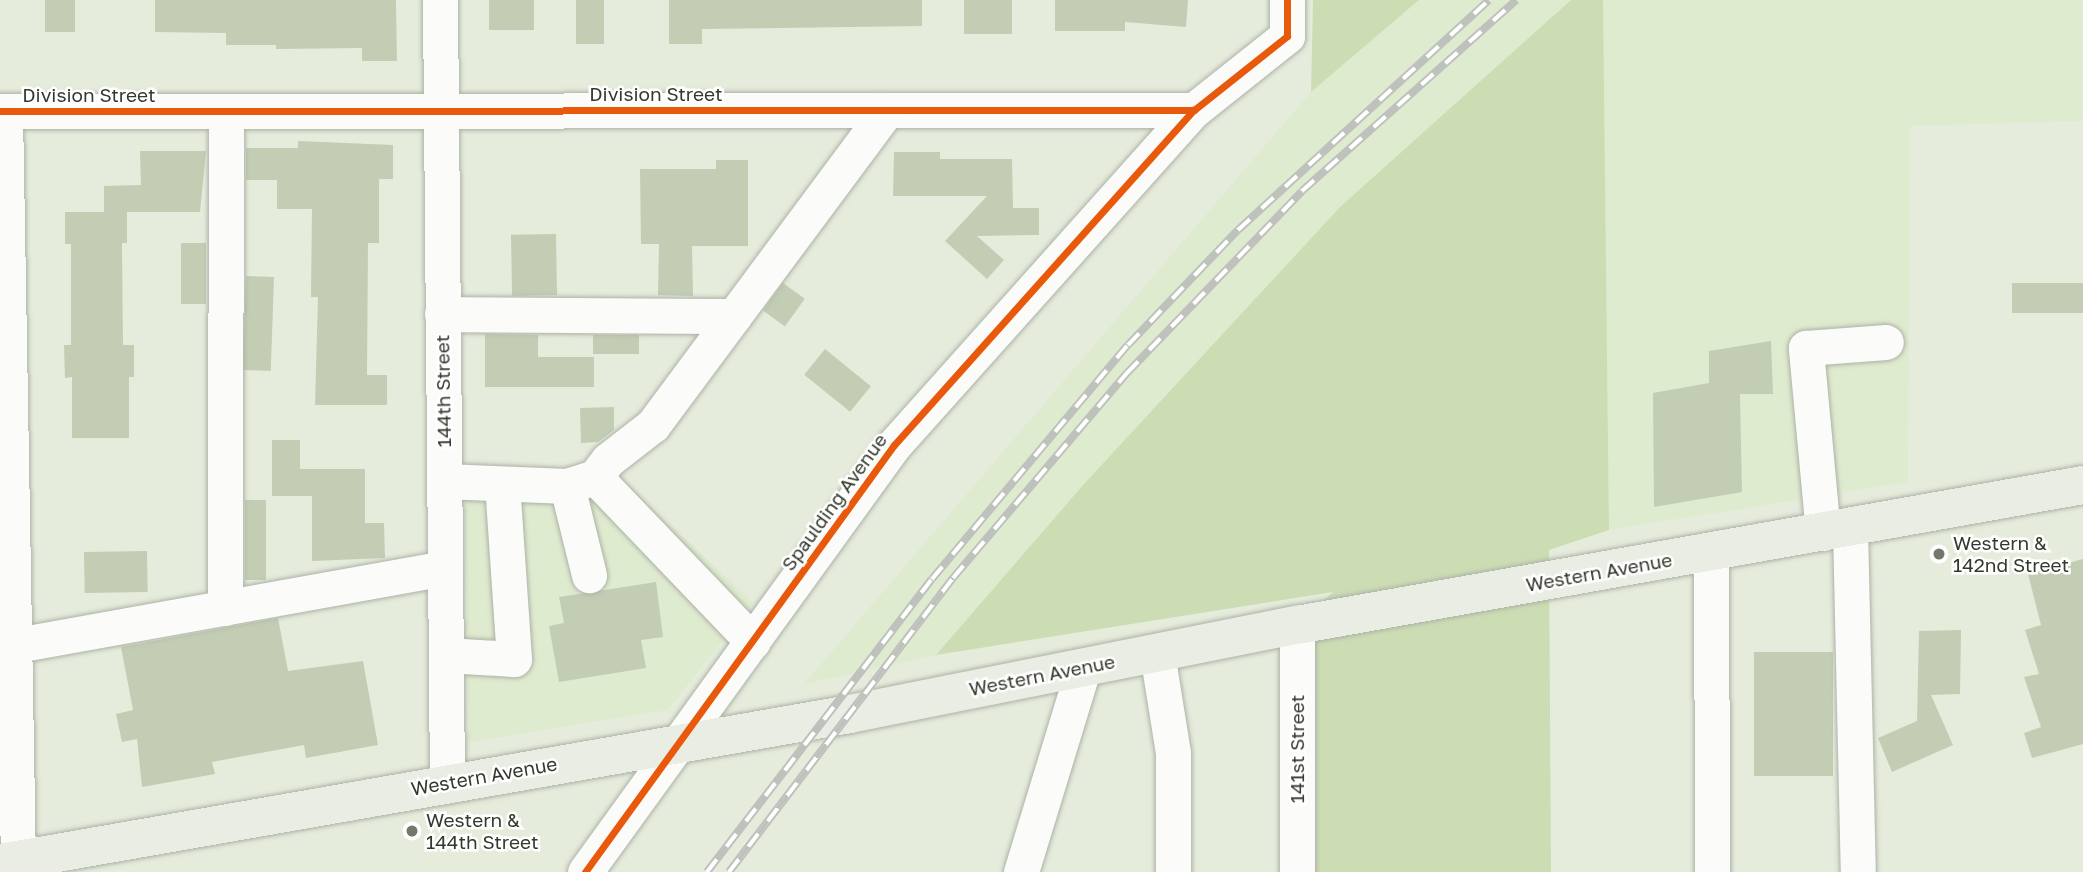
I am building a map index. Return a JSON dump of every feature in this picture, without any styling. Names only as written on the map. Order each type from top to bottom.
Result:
[{"type":"main road","name":"Western Avenue","points":[[9,861],[447,782],[850,714],[1297,625],[2083,485]]},
{"type":"street","name":"144th Street","points":[[440,0],[447,782]]},
{"type":"street","points":[[1194,110],[1287,36],[1287,0]]},
{"type":"street","points":[[444,481],[502,484],[581,481],[653,425],[887,110]]},
{"type":"street","name":"Division Street","points":[[2,111],[1194,110]]},
{"type":"street","name":"Spaulding Avenue","points":[[585,872],[894,444],[1194,110]]},
{"type":"street","points":[[2,111],[9,861]]},
{"type":"street","points":[[225,608],[226,111]]},
{"type":"street","points":[[442,314],[734,316]]},
{"type":"street","points":[[1858,872],[1836,531],[1806,348],[1886,342]]},
{"type":"street","points":[[581,481],[752,642]]},
{"type":"street","points":[[581,481],[589,575]]},
{"type":"street","points":[[446,655],[514,659],[502,484]]},
{"type":"street","points":[[1711,553],[1712,872]]},
{"type":"street","points":[[6,647],[445,568]]},
{"type":"street","name":"141st Street","points":[[1297,625],[1297,872]]},
{"type":"street","points":[[1157,653],[1173,753],[1173,872]]},
{"type":"street","points":[[1021,872],[1084,666]]},
{"type":"shaded area","points":[[1313,0],[1419,0],[1311,92]]},
{"type":"shaded area","points":[[1419,0],[1571,0],[1340,207],[1084,484],[936,655],[804,684],[1311,92]]},
{"type":"shaded area","points":[[1571,0],[1603,0],[1609,530],[1549,550],[1551,872],[1297,872],[1297,625],[1333,592],[936,655],[1084,484],[1340,207]]},
{"type":"shaded area","points":[[1603,0],[2083,0],[2083,121],[1910,126],[1908,482],[1609,530]]},
{"type":"shaded area","points":[[619,477],[753,602],[668,710],[469,742],[465,485]]},
{"type":"building","points":[[45,0],[75,0],[75,32],[45,32]]},
{"type":"building","points":[[155,0],[396,0],[397,61],[362,61],[362,48],[276,49],[276,45],[226,45],[226,33],[155,32]]},
{"type":"building","points":[[489,0],[534,0],[534,30],[489,30]]},
{"type":"building","points":[[576,0],[604,0],[604,44],[576,44]]},
{"type":"building","points":[[669,0],[922,0],[922,26],[702,29],[702,44],[669,44]]},
{"type":"building","points":[[964,0],[1012,0],[1012,34],[964,34]]},
{"type":"building","points":[[1055,0],[1188,0],[1186,27],[1125,22],[1125,31],[1055,31]]},
{"type":"building","points":[[298,141],[393,145],[393,179],[379,179],[379,243],[368,243],[367,375],[387,375],[387,405],[315,405],[318,297],[311,297],[312,209],[277,209],[277,180],[246,180],[246,148],[298,148]]},
{"type":"building","points":[[140,151],[206,151],[200,212],[127,212],[127,243],[122,243],[123,345],[134,345],[134,377],[129,377],[129,438],[72,438],[72,377],[65,378],[64,345],[71,345],[71,244],[65,244],[65,212],[104,212],[104,186],[141,185]]},
{"type":"building","points":[[894,152],[940,152],[940,159],[1012,159],[1013,208],[1039,208],[1039,235],[977,236],[1004,260],[987,279],[945,241],[987,196],[893,196]]},
{"type":"building","points":[[716,160],[748,160],[748,246],[692,246],[693,296],[658,295],[659,244],[641,244],[640,169],[716,169]]},
{"type":"building","points":[[556,234],[557,295],[512,296],[511,235]]},
{"type":"building","points":[[181,243],[206,243],[206,304],[181,304]]},
{"type":"building","points":[[246,276],[274,277],[271,371],[243,370]]},
{"type":"building","points":[[783,283],[805,299],[785,326],[763,311]]},
{"type":"building","points":[[2012,283],[2083,283],[2083,313],[2012,313]]},
{"type":"building","points":[[485,334],[538,335],[538,357],[594,357],[594,387],[485,387]]},
{"type":"building","points":[[593,335],[639,335],[639,354],[593,354]]},
{"type":"building","points":[[1771,341],[1773,394],[1740,394],[1742,492],[1654,507],[1653,393],[1709,383],[1709,351]]},
{"type":"building","points":[[825,349],[871,386],[850,412],[804,375]]},
{"type":"building","points":[[614,407],[614,430],[598,442],[581,443],[580,408]]},
{"type":"building","points":[[272,440],[300,440],[300,469],[365,469],[365,523],[384,523],[385,558],[312,561],[312,496],[272,496]]},
{"type":"building","points":[[245,500],[266,500],[266,580],[245,580]]},
{"type":"building","points":[[147,551],[148,592],[85,593],[84,552]]},
{"type":"building","points":[[2083,559],[2083,744],[2032,758],[2024,733],[2041,727],[2024,677],[2039,674],[2025,630],[2041,625],[2028,574]]},
{"type":"building","points":[[656,582],[663,637],[641,640],[646,668],[559,682],[549,626],[564,623],[559,597]]},
{"type":"building","points":[[278,618],[288,671],[363,661],[378,745],[306,758],[304,745],[212,762],[215,774],[142,787],[137,739],[122,742],[116,714],[133,710],[121,647]]},
{"type":"building","points":[[1961,630],[1960,694],[1931,695],[1953,745],[1892,772],[1878,738],[1917,721],[1919,631]]},
{"type":"building","points":[[1754,652],[1833,652],[1833,776],[1754,776]]},
{"type":"railway","points":[[707,872],[932,579],[1128,345],[1238,230],[1489,0]]},
{"type":"railway","points":[[729,872],[953,578],[1127,373],[1302,191],[1516,0]]},
{"type":"cycle path","points":[[0,111],[1194,110],[1287,36],[1287,0]]},
{"type":"cycle path","points":[[585,872],[894,445],[1194,110]]},
{"type":"place","name":"Western & 142nd Street","points":[[1939,554]]},
{"type":"place","name":"Western & 144th Street","points":[[412,831]]}]
